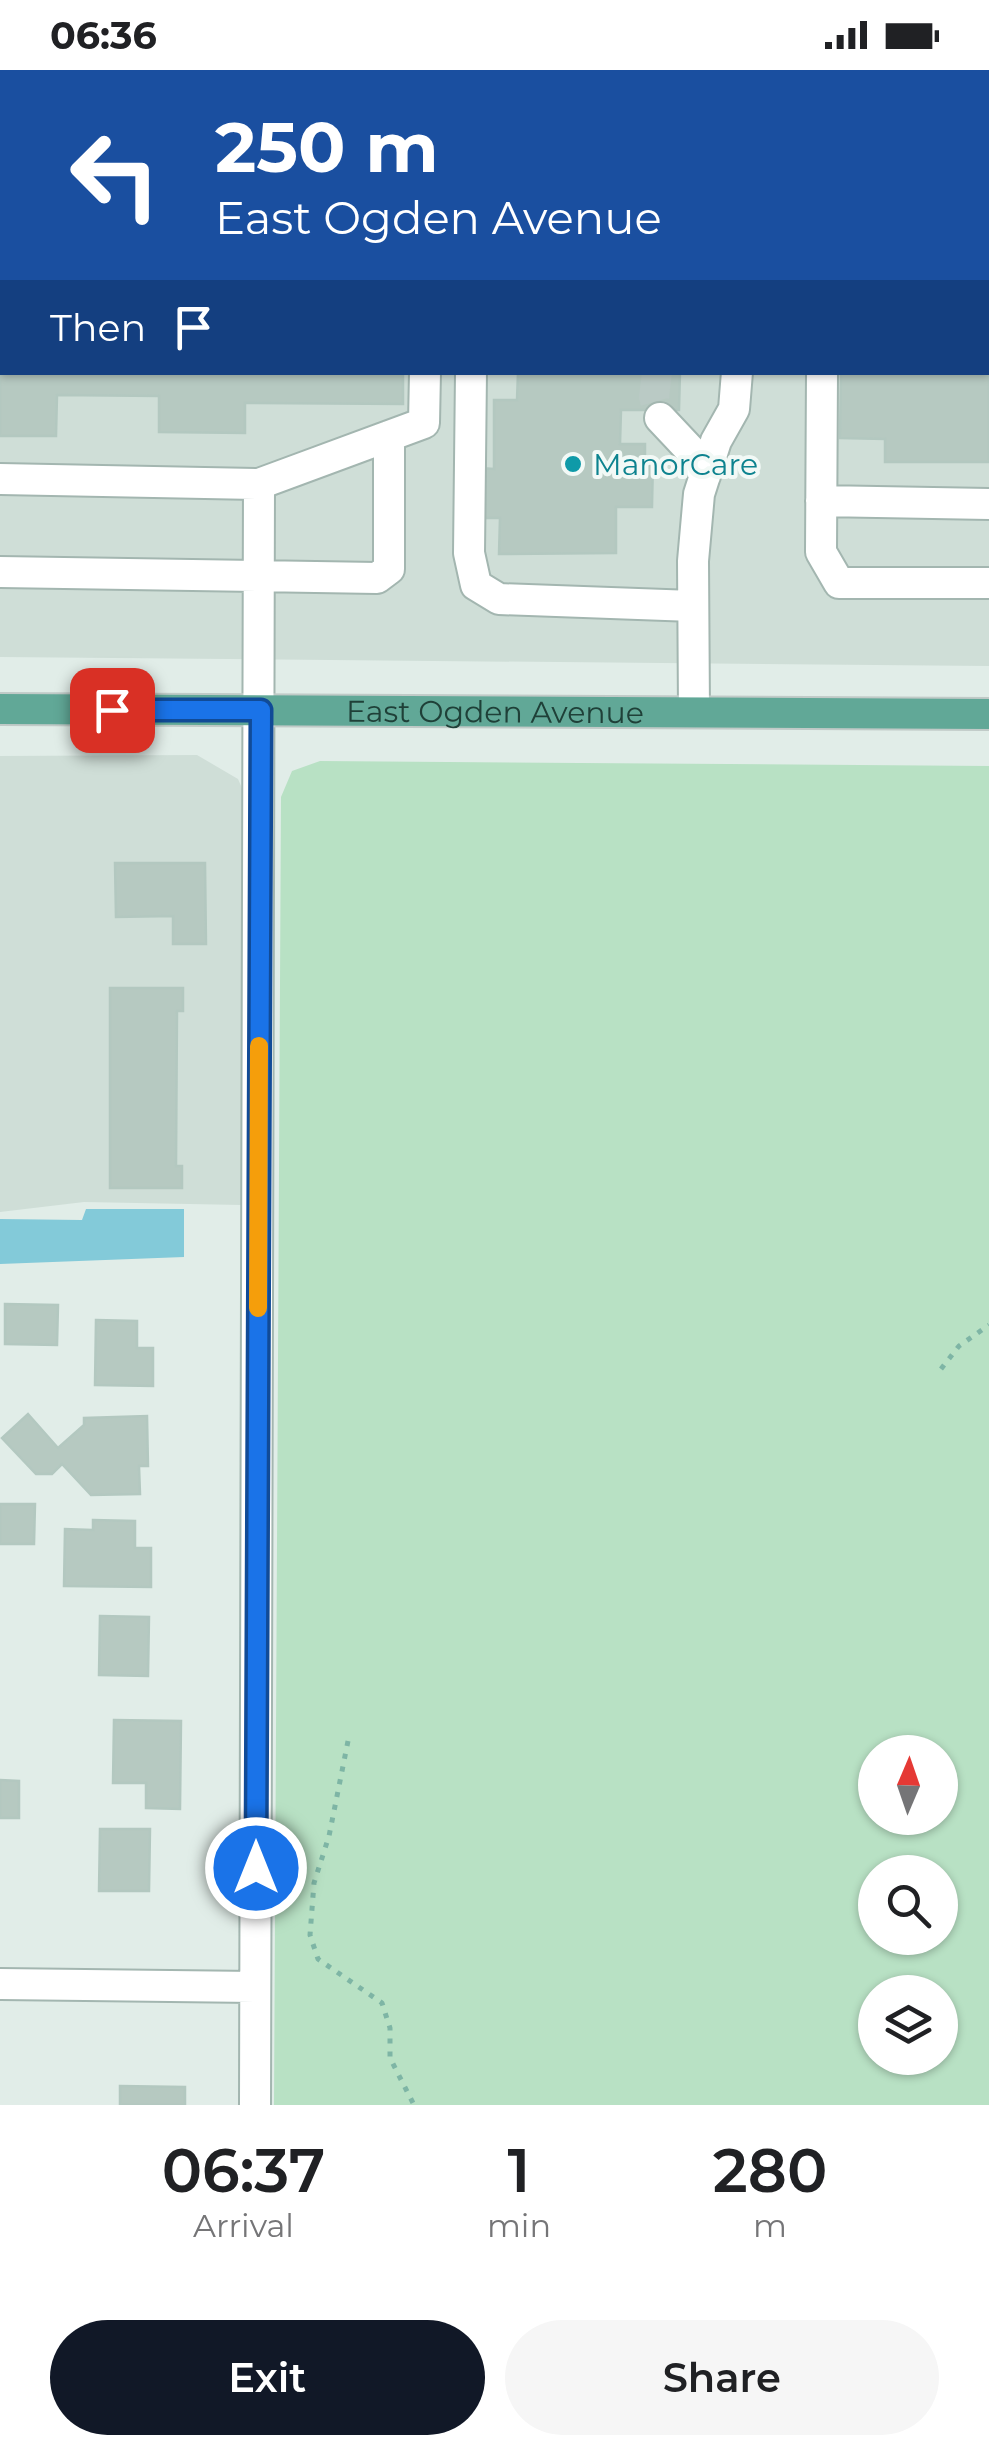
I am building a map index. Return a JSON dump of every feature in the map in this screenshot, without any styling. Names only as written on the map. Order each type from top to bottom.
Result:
[{"type":"main road","name":"East Ogden Avenue","points":[[0,709],[989,714]]},
{"type":"street","points":[[0,479],[260,484],[424,423],[424,375]]},
{"type":"street","points":[[471,375],[468,553],[476,586],[499,599],[516,601],[693,606]]},
{"type":"street","points":[[694,712],[693,606],[700,494],[716,441],[734,409],[738,375]]},
{"type":"street","points":[[822,375],[821,552],[839,583],[989,583]]},
{"type":"street","points":[[660,418],[692,452],[705,476]]},
{"type":"street","points":[[0,572],[377,578],[389,568],[389,436]]},
{"type":"street","points":[[255,2105],[260,484]]},
{"type":"street","points":[[821,502],[989,504]]},
{"type":"street","points":[[0,1984],[255,1988]]},
{"type":"path","points":[[941,1369],[959,1346],[989,1325]]},
{"type":"path","points":[[348,1741],[329,1836],[314,1883],[310,1936],[318,1959],[329,1970],[382,2003],[390,2028],[390,2058],[414,2105]]},
{"type":"shaded area","points":[[0,375],[989,375],[989,666],[0,657]]},
{"type":"shaded area","points":[[197,755],[238,779],[245,795],[242,1205],[84,1202],[0,1212],[0,756]]},
{"type":"green space","points":[[320,761],[989,766],[989,2105],[274,2105],[281,797],[292,771]]},
{"type":"water","points":[[86,1209],[184,1209],[184,1257],[0,1264],[0,1219],[82,1220]]},
{"type":"building","points":[[0,375],[403,375],[403,404],[245,403],[245,433],[159,432],[159,396],[57,395],[56,436],[0,436]]},
{"type":"building","name":"ManorCare","points":[[518,375],[680,375],[679,410],[621,410],[620,444],[645,444],[645,459],[653,459],[652,507],[616,507],[616,553],[499,554],[500,518],[482,518],[482,468],[494,469],[494,400],[517,400]]},
{"type":"building","points":[[841,375],[989,375],[989,462],[885,462],[885,439],[840,438]]},
{"type":"building","points":[[115,863],[205,863],[206,944],[173,944],[173,916],[116,917]]},
{"type":"building","points":[[110,988],[183,988],[183,1011],[177,1011],[176,1166],[182,1166],[182,1188],[110,1188]]},
{"type":"building","points":[[5,1304],[58,1305],[57,1345],[5,1344]]},
{"type":"building","points":[[96,1320],[137,1321],[137,1348],[153,1348],[153,1386],[95,1385]]},
{"type":"building","points":[[28,1414],[58,1448],[84,1425],[84,1418],[147,1416],[148,1466],[139,1466],[140,1494],[91,1495],[62,1464],[52,1474],[36,1474],[2,1438]]},
{"type":"building","points":[[0,1504],[35,1504],[34,1544],[0,1544]]},
{"type":"building","points":[[93,1520],[135,1521],[135,1548],[151,1548],[151,1587],[64,1586],[65,1529],[93,1530]]},
{"type":"building","points":[[100,1616],[149,1617],[148,1676],[99,1675]]},
{"type":"building","points":[[114,1720],[181,1721],[180,1809],[146,1808],[146,1783],[113,1783]]},
{"type":"building","points":[[0,1780],[19,1781],[19,1818],[0,1818]]},
{"type":"building","points":[[100,1829],[150,1829],[149,1891],[99,1891]]},
{"type":"building","points":[[120,2086],[185,2087],[185,2105],[120,2105]]},
{"type":"tunnel","points":[[657,375],[654,397],[660,418]]},
{"type":"slow traffic","points":[[258,1308],[259,1046]]},
{"type":"place","name":"ManorCare","points":[[573,464]]},
{"type":"route","points":[[112,710],[261,710],[256,1868]]}]
